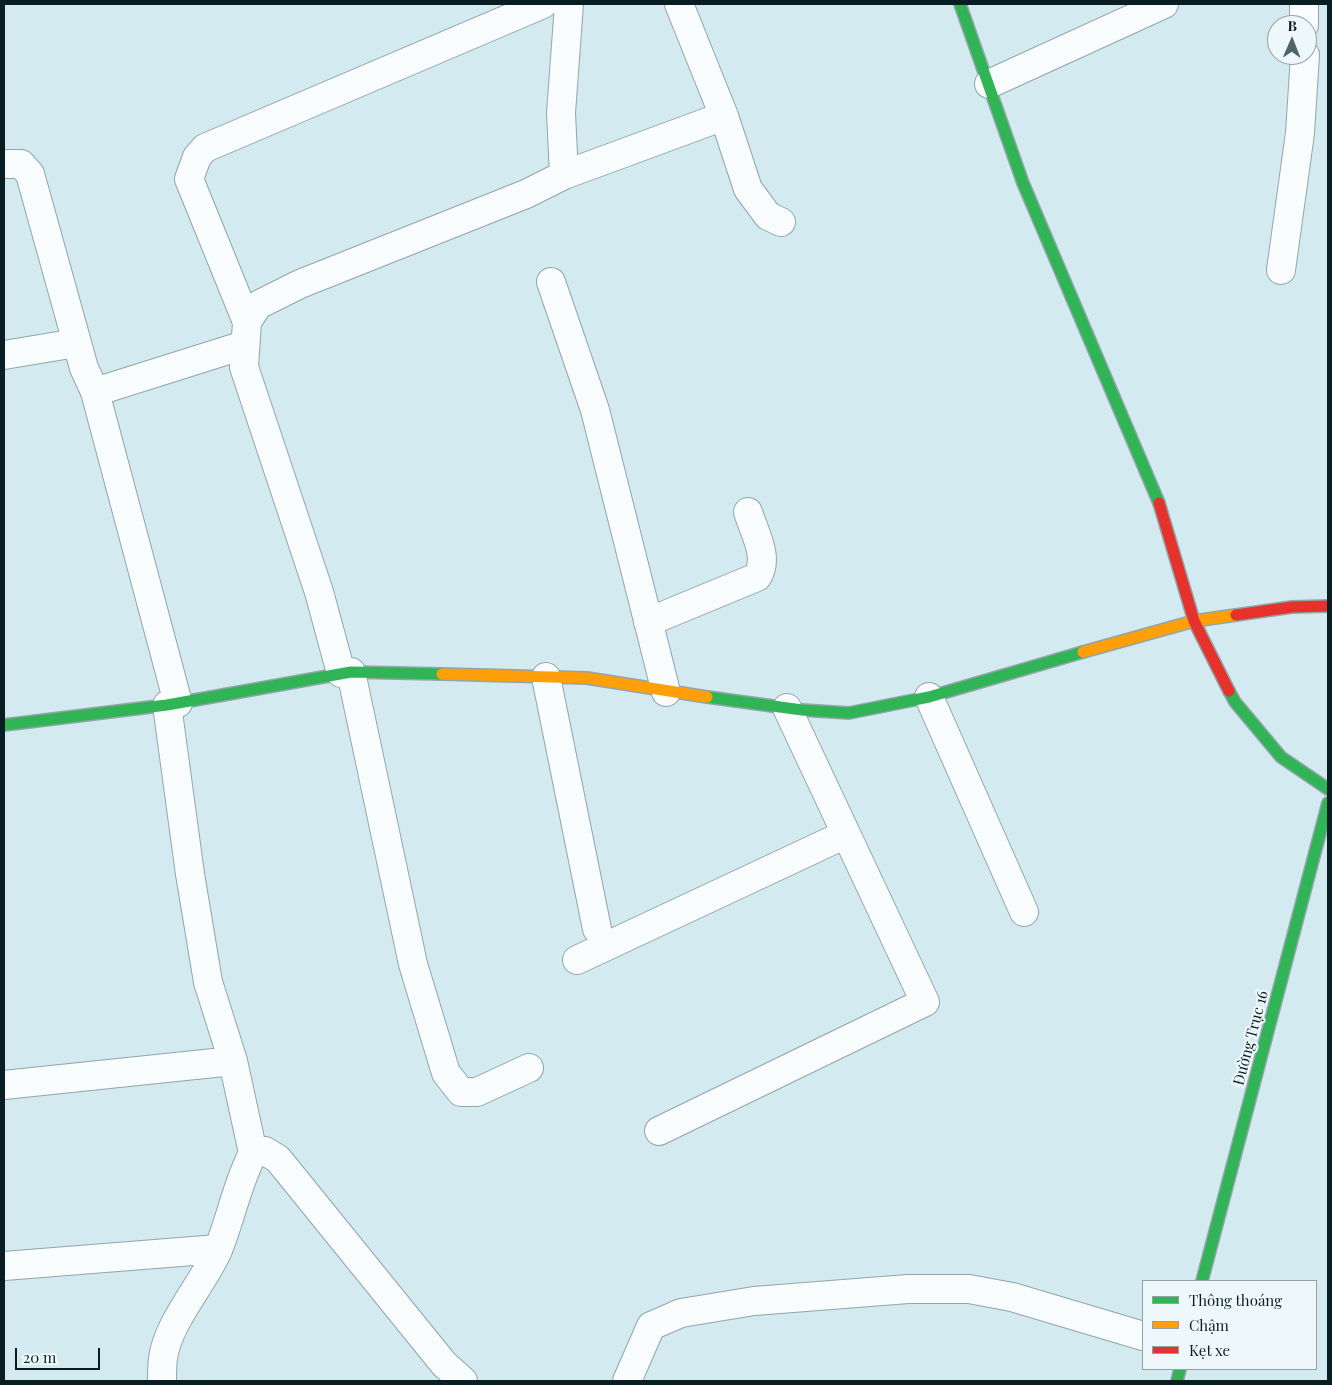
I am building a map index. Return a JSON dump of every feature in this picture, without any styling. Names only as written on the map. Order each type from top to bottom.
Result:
[{"type":"street","points":[[246,334],[189,179],[197,157],[205,148],[543,4]]},
{"type":"street","points":[[564,175],[561,113],[569,4]]},
{"type":"street","points":[[679,4],[724,116],[748,189],[768,216],[782,222]]},
{"type":"street","points":[[960,4],[1023,183],[1164,516],[1194,621],[1235,702],[1265,740],[1281,757],[1328,789]]},
{"type":"street","points":[[989,84],[1164,4]]},
{"type":"street","points":[[1281,270],[1300,133],[1304,65]]},
{"type":"street","points":[[529,1068],[476,1092],[461,1092],[446,1073],[413,964],[346,673],[244,367],[246,334],[258,305],[300,284],[526,194],[564,175],[724,116]]},
{"type":"street","points":[[4,164],[21,164],[30,174],[76,342],[95,392],[173,704],[190,874],[208,982],[233,1061],[253,1153],[242,1172],[218,1249],[200,1284],[174,1326],[163,1357],[162,1381]]},
{"type":"street","points":[[551,282],[595,410],[666,692]]},
{"type":"street","points":[[95,392],[246,334]]},
{"type":"street","points":[[4,355],[76,342]]},
{"type":"street","points":[[648,622],[757,577],[762,569],[763,558],[748,512]]},
{"type":"street","points":[[4,725],[173,704],[346,673],[587,678],[666,692],[787,708],[849,713],[929,697],[1024,668],[1194,621],[1292,607],[1328,606]]},
{"type":"street","points":[[546,677],[597,929]]},
{"type":"street","points":[[929,697],[1024,912]]},
{"type":"street","points":[[659,1131],[925,1002],[787,708]]},
{"type":"street","name":"Đường Trục 16","points":[[1202,1280],[1328,803]]},
{"type":"street","points":[[577,960],[846,834]]},
{"type":"street","points":[[4,1085],[233,1061]]},
{"type":"street","points":[[253,1153],[265,1151],[278,1160],[449,1375]]},
{"type":"street","points":[[4,1266],[218,1249]]},
{"type":"street","points":[[627,1381],[651,1326],[681,1313],[754,1301],[908,1289],[970,1289],[1012,1297],[1142,1336]]},
{"type":"traffic: fast","points":[[960,4],[1023,183],[1159,503]]},
{"type":"traffic: fast","points":[[707,697],[802,710],[849,713],[929,697],[1083,652]]},
{"type":"traffic: fast","points":[[4,725],[167,705],[351,672],[442,674]]},
{"type":"traffic: fast","points":[[1229,691],[1235,702],[1281,757],[1328,789]]},
{"type":"traffic: fast","points":[[1202,1280],[1328,803]]},
{"type":"traffic: fast","points":[[1177,1381],[1180,1370]]},
{"type":"traffic: slow","points":[[1083,652],[1194,621],[1236,615]]},
{"type":"traffic: slow","points":[[442,674],[587,678],[707,697]]},
{"type":"traffic: jam","points":[[1159,503],[1194,621],[1229,691]]},
{"type":"traffic: jam","points":[[1236,615],[1292,607],[1328,606]]}]
